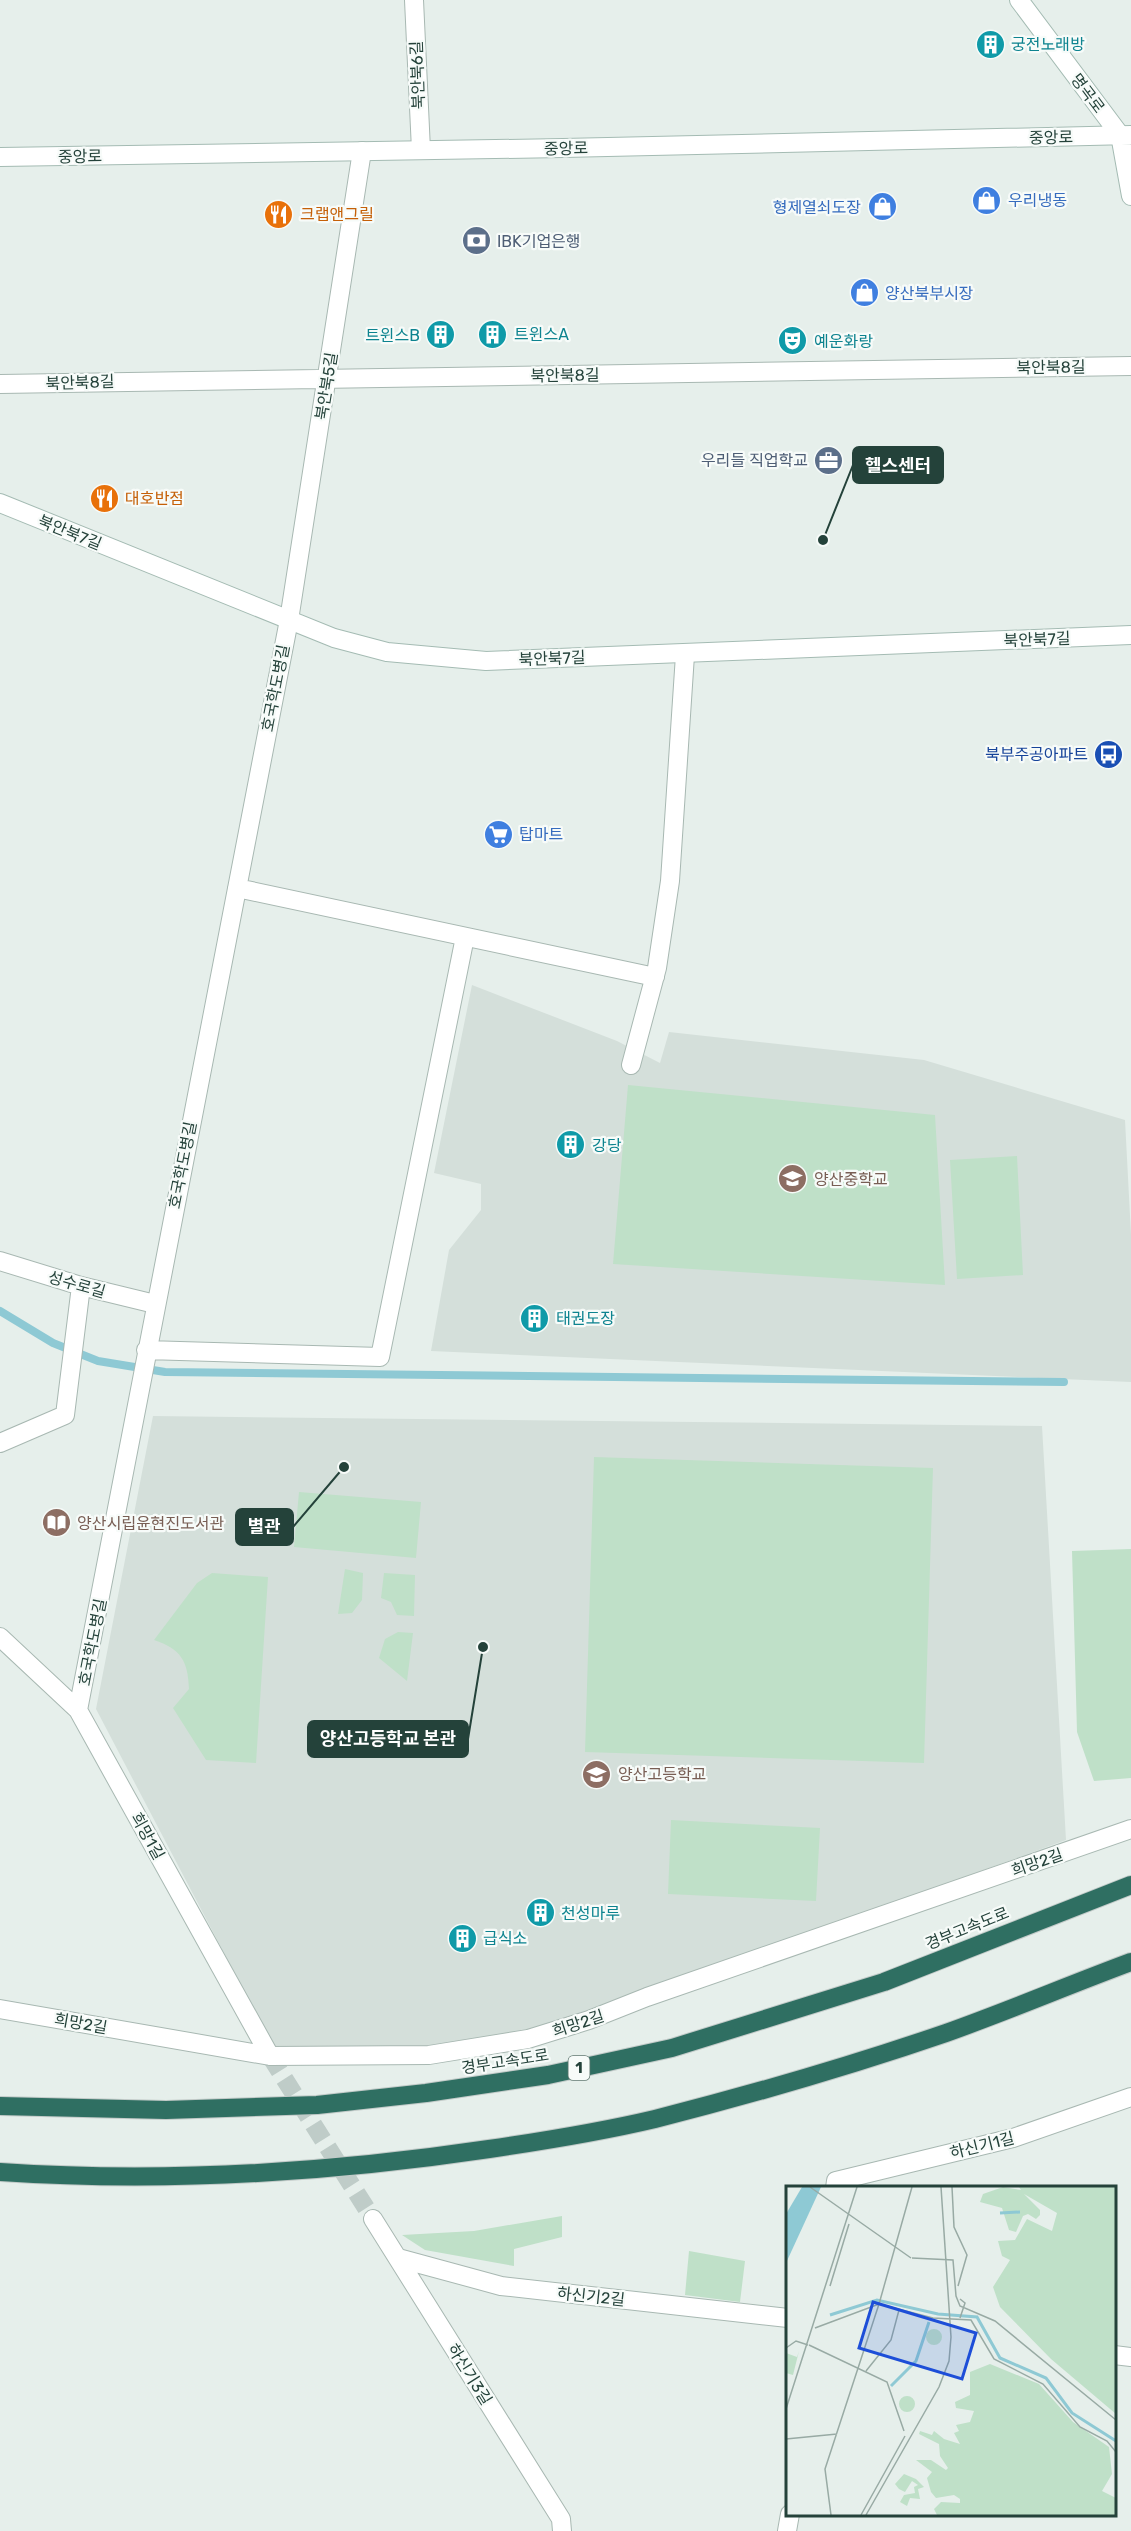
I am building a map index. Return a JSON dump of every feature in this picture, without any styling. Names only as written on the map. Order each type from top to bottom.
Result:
[{"type":"highway","name":"경부고속도로","points":[[0,2106],[166,2110],[317,2105],[426,2093],[548,2075],[672,2048],[884,1982],[1131,1885]]},
{"type":"highway","points":[[0,2172],[55,2175],[189,2175],[296,2171],[407,2162],[548,2140],[652,2120],[846,2066],[948,2032],[1131,1962]]},
{"type":"street","name":"북안북6길","points":[[414,0],[421,150]]},
{"type":"street","name":"명곡로","points":[[1019,0],[1126,135],[1131,196]]},
{"type":"street","name":"중앙로","points":[[0,157],[1126,135]]},
{"type":"street","name":"북안북5길","points":[[289,620],[362,151]]},
{"type":"street","name":"북안북8길","points":[[0,384],[1131,366]]},
{"type":"street","name":"북안북7길","points":[[0,503],[334,638],[387,652],[486,661],[1131,635]]},
{"type":"street","name":"호국학도병길","points":[[78,1710],[289,620]]},
{"type":"street","points":[[631,1065],[655,977],[670,881],[685,654]]},
{"type":"street","points":[[237,888],[655,977]]},
{"type":"street","points":[[146,1351],[380,1357],[465,937]]},
{"type":"street","name":"성수로길","points":[[0,1261],[81,1286],[155,1304]]},
{"type":"street","points":[[0,1443],[65,1415],[81,1286]]},
{"type":"street","name":"희망1길","points":[[0,1637],[78,1710],[270,2056]]},
{"type":"street","name":"희망2길","points":[[0,2009],[270,2056],[429,2055],[528,2039],[589,2020],[647,1997],[1131,1829]]},
{"type":"street","name":"하신기1길","points":[[835,2186],[836,2181],[1013,2138],[1131,2097]]},
{"type":"street","name":"하신기3길","points":[[373,2219],[561,2519],[562,2531]]},
{"type":"street","name":"하신기2길","points":[[398,2259],[501,2286],[786,2318]]},
{"type":"street","points":[[1116,2355],[1131,2357]]},
{"type":"street","points":[[787,2531],[790,2516]]},
{"type":"shaded area","name":"양산중학교","points":[[472,985],[617,1041],[660,1063],[669,1032],[924,1060],[1125,1120],[1131,1235],[1131,1382],[431,1351],[449,1250],[481,1210],[481,1184],[434,1173]]},
{"type":"shaded area","name":"양산고등학교","points":[[153,1416],[1042,1426],[1066,1840],[731,1962],[540,2028],[441,2046],[278,2056],[96,1709]]},
{"type":"green space","points":[[628,1085],[935,1115],[945,1285],[613,1264]]},
{"type":"green space","points":[[1017,1156],[1023,1275],[957,1279],[950,1160]]},
{"type":"green space","points":[[594,1457],[933,1468],[924,1763],[585,1752]]},
{"type":"green space","points":[[299,1492],[421,1502],[416,1558],[294,1547]]},
{"type":"green space","points":[[1131,1549],[1131,1778],[1094,1781],[1077,1732],[1072,1551]]},
{"type":"green space","points":[[345,1569],[363,1573],[362,1600],[352,1613],[338,1614]]},
{"type":"green space","points":[[212,1573],[268,1577],[256,1763],[206,1760],[173,1708],[189,1689],[185,1664],[177,1652],[154,1640],[197,1583]]},
{"type":"green space","points":[[384,1573],[415,1575],[414,1616],[397,1615],[391,1602],[381,1598]]},
{"type":"green space","points":[[398,1632],[413,1633],[407,1681],[379,1658],[385,1639]]},
{"type":"green space","points":[[671,1820],[820,1828],[816,1901],[668,1894]]},
{"type":"green space","points":[[562,2216],[562,2237],[514,2249],[514,2266],[425,2250],[402,2235],[474,2231]]},
{"type":"green space","points":[[689,2251],[745,2261],[740,2302],[685,2295]]},
{"type":"waterway","points":[[0,1311],[53,1343],[98,1361],[165,1372],[1064,1382]]},
{"type":"tunnel","points":[[270,2056],[373,2219]]},
{"type":"place","name":"궁전노래방","points":[[990,44]]},
{"type":"place","name":"우리냉동","points":[[987,200]]},
{"type":"place","name":"형제열쇠도장","points":[[882,207]]},
{"type":"place","name":"크랩앤그릴","points":[[279,214]]},
{"type":"place","name":"IBK기업은행","points":[[476,241]]},
{"type":"place","name":"양산북부시장","points":[[864,293]]},
{"type":"place","name":"트윈스A","points":[[493,334]]},
{"type":"place","name":"트윈스B","points":[[441,335]]},
{"type":"place","name":"예운화랑","points":[[793,341]]},
{"type":"place","name":"우리들 직업학교","points":[[829,460]]},
{"type":"place","name":"대호반점","points":[[104,498]]},
{"type":"place","name":"헬스센터","points":[[823,540]]},
{"type":"place","name":"북부주공아파트","points":[[1109,754]]},
{"type":"place","name":"탑마트","points":[[498,834]]},
{"type":"place","name":"강당","points":[[571,1145]]},
{"type":"place","name":"양산중학교","points":[[793,1179]]},
{"type":"place","name":"태권도장","points":[[535,1318]]},
{"type":"place","name":"별관","points":[[344,1467]]},
{"type":"place","name":"양산시립윤현진도서관","points":[[56,1523]]},
{"type":"place","name":"양산고등학교 본관","points":[[483,1647]]},
{"type":"place","name":"양산고등학교","points":[[597,1774]]},
{"type":"place","name":"천성마루","points":[[540,1913]]},
{"type":"place","name":"급식소","points":[[462,1938]]}]
